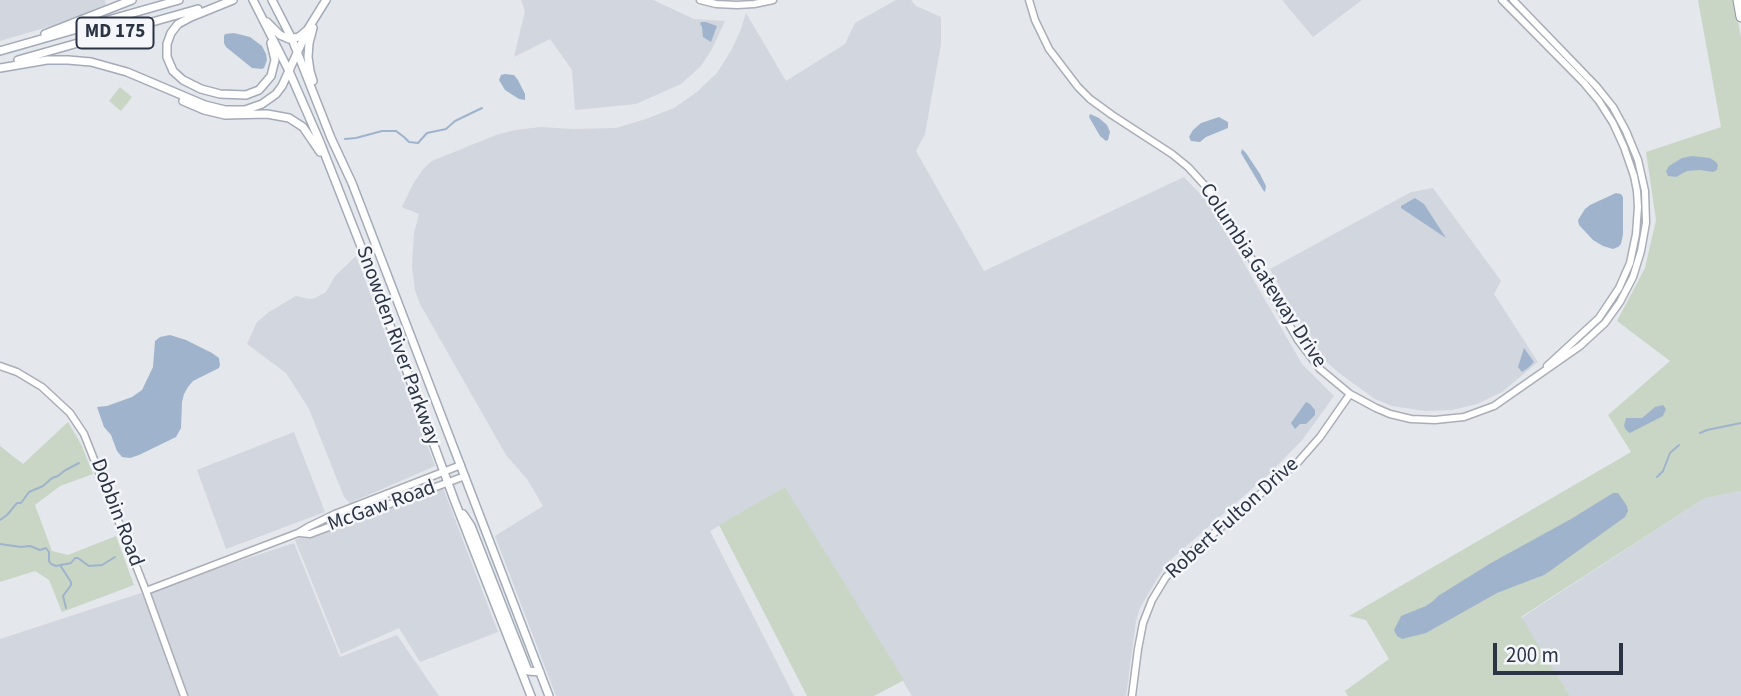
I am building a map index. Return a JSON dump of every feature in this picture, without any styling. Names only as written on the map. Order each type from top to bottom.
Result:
[{"type":"highway","points":[[1738,0],[1741,17]]},
{"type":"main road","points":[[0,51],[132,0]]},
{"type":"main road","name":"MD 175","points":[[0,51],[180,0]]},
{"type":"main road","points":[[232,0],[184,20],[171,33],[167,44],[169,65],[177,76],[191,85],[211,92],[239,96],[253,93],[263,86],[271,76],[275,60],[262,16]]},
{"type":"main road","name":"MD 175","points":[[0,67],[232,0]]},
{"type":"main road","name":"Snowden River Parkway","points":[[253,0],[289,71],[338,186],[455,502],[531,696]]},
{"type":"main road","name":"Snowden River Parkway","points":[[272,0],[292,39],[352,183],[549,696]]},
{"type":"main road","points":[[0,67],[47,60],[91,62],[127,72],[216,108],[245,110],[271,99],[282,86],[308,29],[326,0]]},
{"type":"main road","points":[[321,7],[309,43],[310,71],[352,183]]},
{"type":"main road","points":[[262,16],[280,35],[292,39],[308,29]]},
{"type":"main road","points":[[171,92],[193,107],[215,113],[274,114],[289,118],[303,127],[316,144],[338,186]]},
{"type":"main road","points":[[455,502],[471,526],[528,671],[540,672]]},
{"type":"street","points":[[700,0],[737,5],[772,0]]},
{"type":"street","name":"Columbia Gateway Drive","points":[[1029,0],[1049,49],[1078,86],[1101,107],[1172,154],[1209,190],[1230,220],[1291,327],[1307,352],[1329,378],[1364,403],[1390,414],[1435,421],[1464,417],[1505,400],[1580,346],[1605,323],[1626,292],[1644,236],[1646,207],[1642,176],[1626,131],[1613,107],[1589,78],[1513,0]]},
{"type":"street","name":"Columbia Gateway Drive","points":[[1502,0],[1584,83],[1605,111],[1630,162],[1638,207],[1630,262],[1619,288],[1606,308],[1581,335],[1516,392]]},
{"type":"street","name":"Dobbin Road","points":[[0,366],[17,372],[42,387],[61,403],[90,446],[184,696]]},
{"type":"street","name":"Robert Fulton Drive","points":[[1132,696],[1143,623],[1152,600],[1166,577],[1196,548],[1298,462],[1320,437],[1350,394]]},
{"type":"street","name":"McGaw Road","points":[[146,591],[298,533],[335,514],[461,466]]},
{"type":"street","name":"McGaw Road","points":[[298,533],[310,534],[465,476]]},
{"type":"shaded area","points":[[0,0],[105,0],[106,5],[58,24],[0,41]]},
{"type":"shaded area","points":[[521,0],[653,0],[694,19],[725,21],[701,66],[681,84],[636,104],[575,110],[572,70],[550,39],[514,57],[525,11]]},
{"type":"shaded area","points":[[896,0],[911,0],[916,6],[941,17],[941,44],[925,134],[916,151],[984,271],[1184,177],[1205,199],[1223,227],[1302,364],[1334,396],[1303,439],[1269,474],[1168,562],[1140,608],[1126,696],[912,696],[785,487],[710,531],[794,696],[556,696],[495,536],[543,506],[527,479],[506,455],[420,304],[412,266],[414,233],[419,214],[402,207],[413,184],[432,161],[496,135],[541,127],[616,128],[674,108],[697,92],[717,73],[732,49],[746,13],[786,81],[845,44],[855,23]]},
{"type":"shaded area","points":[[1282,0],[1362,0],[1313,37]]},
{"type":"shaded area","points":[[1433,188],[1501,281],[1494,294],[1538,362],[1502,392],[1477,404],[1452,410],[1425,411],[1392,406],[1375,399],[1320,356],[1270,269],[1411,192]]},
{"type":"shaded area","points":[[356,256],[435,466],[350,503],[344,497],[309,409],[286,373],[247,344],[257,322],[269,312],[296,296],[310,299],[326,292],[335,276]]},
{"type":"shaded area","points":[[294,432],[325,512],[226,549],[197,470]]},
{"type":"shaded area","points":[[443,488],[498,632],[420,662],[399,628],[341,654],[295,540]]},
{"type":"shaded area","points":[[1741,491],[1741,696],[1570,696],[1521,618],[1705,498]]},
{"type":"shaded area","points":[[294,543],[340,657],[397,635],[439,696],[0,696],[0,639]]},
{"type":"green space","points":[[1698,0],[1734,0],[1741,37],[1741,491],[1705,498],[1521,617],[1570,696],[1348,696],[1345,691],[1389,659],[1366,620],[1349,616],[1631,452],[1608,415],[1670,361],[1617,321],[1645,268],[1656,220],[1646,152],[1721,127]]},
{"type":"green space","points":[[120,87],[132,97],[121,111],[109,101]]},
{"type":"green space","points":[[68,422],[81,444],[93,474],[60,486],[35,505],[52,551],[68,555],[116,536],[134,585],[62,612],[49,580],[35,571],[0,582],[0,446],[23,464]]},
{"type":"green space","points":[[785,487],[904,680],[874,696],[807,696],[719,525]]},
{"type":"water","points":[[701,22],[717,26],[711,42],[703,37]]},
{"type":"water","points":[[225,34],[250,37],[262,46],[267,60],[264,68],[252,68],[226,47]]},
{"type":"water","points":[[501,75],[514,75],[518,80],[525,100],[505,90],[499,80]]},
{"type":"water","points":[[1090,114],[1107,125],[1110,132],[1108,140],[1100,136],[1089,117]]},
{"type":"water","points":[[1219,117],[1228,122],[1228,128],[1200,142],[1191,141],[1189,137],[1201,123]]},
{"type":"water","points":[[1242,149],[1260,174],[1266,186],[1265,192],[1241,153]]},
{"type":"water","points":[[1682,158],[1710,158],[1718,165],[1717,170],[1687,171],[1676,177],[1668,176],[1666,171],[1669,166]]},
{"type":"water","points":[[1616,193],[1623,197],[1623,234],[1621,244],[1613,249],[1593,240],[1579,225],[1578,220],[1590,205]]},
{"type":"water","points":[[1415,198],[1424,204],[1446,238],[1401,208]]},
{"type":"water","points":[[170,335],[212,353],[219,358],[219,368],[193,381],[188,387],[182,402],[181,428],[176,437],[139,455],[122,457],[104,427],[97,407],[132,397],[142,390],[153,367],[155,341]]},
{"type":"water","points":[[1524,348],[1534,362],[1522,372],[1518,367]]},
{"type":"water","points":[[1306,402],[1315,410],[1315,415],[1306,424],[1300,424],[1295,429],[1291,423]]},
{"type":"water","points":[[1663,405],[1666,409],[1663,416],[1630,433],[1626,430],[1626,418],[1642,418],[1655,407]]},
{"type":"water","points":[[1613,493],[1618,493],[1627,506],[1625,517],[1544,575],[1497,593],[1426,633],[1402,639],[1397,636],[1394,630],[1401,616],[1426,606],[1491,563]]},
{"type":"waterway","points":[[345,139],[382,131],[396,131],[409,142],[418,143],[427,133],[446,129],[455,121],[482,108]]},
{"type":"waterway","points":[[1700,433],[1741,423]]},
{"type":"waterway","points":[[1657,477],[1663,471],[1670,453],[1679,445]]},
{"type":"waterway","points":[[0,520],[17,503],[21,503],[29,492],[79,463]]},
{"type":"waterway","points":[[0,544],[30,546],[40,550],[46,548],[51,564],[60,565],[71,582],[63,596],[66,608]]},
{"type":"waterway","points":[[61,565],[71,563],[75,558],[89,566],[102,565],[115,557]]}]
